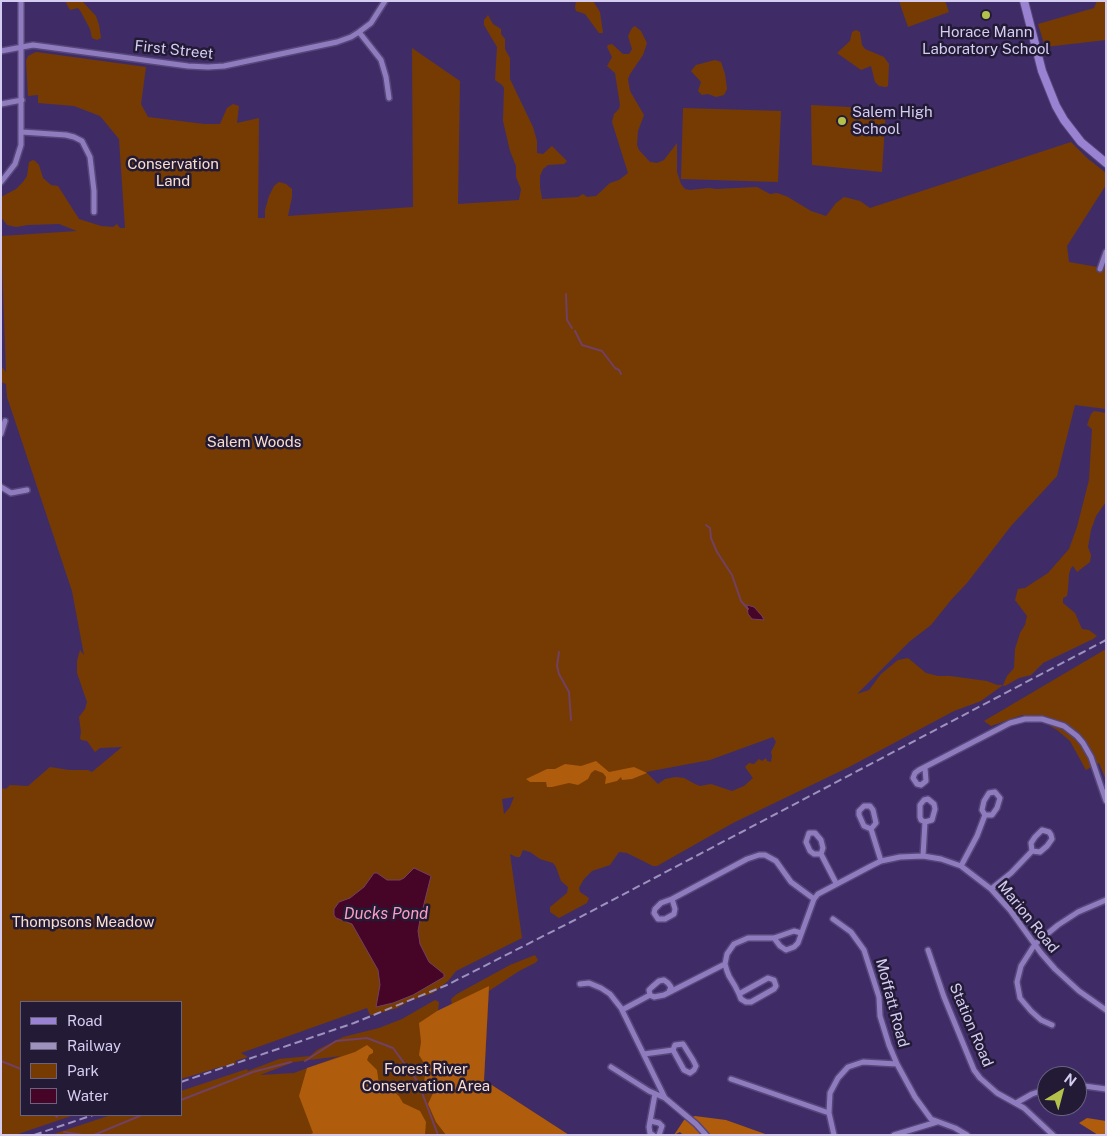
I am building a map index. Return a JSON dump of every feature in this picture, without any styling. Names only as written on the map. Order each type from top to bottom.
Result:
[{"type":"street","points":[[1,182],[15,164],[21,145],[21,1]]},
{"type":"street","name":"First Street","points":[[1,51],[39,46],[208,67],[236,64],[337,42],[359,32],[376,17],[385,1]]},
{"type":"street","points":[[1024,1],[1042,71],[1056,106],[1081,142],[1106,163]]},
{"type":"street","points":[[359,32],[381,60],[389,98]]},
{"type":"street","points":[[1,104],[22,100]]},
{"type":"street","points":[[22,132],[66,135],[82,141],[90,157],[94,212]]},
{"type":"street","points":[[1100,269],[1106,252]]},
{"type":"street","points":[[1,434],[5,421]]},
{"type":"street","points":[[1,487],[10,492],[27,490]]},
{"type":"street","points":[[925,768],[1010,723],[1025,719],[1042,719],[1064,726],[1083,743],[1091,757],[1106,801]]},
{"type":"street","points":[[995,792],[1000,798],[997,808],[992,815],[985,815],[982,810],[984,801],[989,793],[995,792]]},
{"type":"street","points":[[871,829],[876,824],[873,810],[870,806],[864,806],[859,811],[859,815],[864,826],[871,829],[881,861]]},
{"type":"street","points":[[961,866],[977,836],[985,815]]},
{"type":"street","points":[[923,856],[925,822]]},
{"type":"street","points":[[1042,830],[1049,832],[1052,839],[1047,846],[1040,852],[1032,851],[1031,843],[1035,837],[1042,830]]},
{"type":"street","points":[[815,833],[821,840],[824,848],[821,854],[814,854],[810,851],[806,842],[809,834],[815,833]]},
{"type":"street","points":[[991,888],[1015,869],[1032,851]]},
{"type":"street","points":[[821,854],[836,883]]},
{"type":"street","points":[[672,899],[675,909],[674,914],[665,919],[658,918],[654,913],[655,909],[661,904],[744,861],[764,855],[776,861],[791,882],[814,899],[798,942],[786,950],[774,938]]},
{"type":"street","name":"Marion Road","points":[[814,899],[818,894],[836,883],[881,861],[900,857],[923,856],[941,859],[961,866],[991,888],[1063,978],[1106,1010]]},
{"type":"street","points":[[1052,1025],[1041,1020],[1024,1004],[1017,989],[1018,974],[1021,966],[1035,944],[1058,925],[1078,912],[1106,900]]},
{"type":"street","name":"Moffatt Road","points":[[833,919],[851,932],[864,950],[879,997],[880,1016],[897,1064],[926,1114],[937,1122],[956,1128],[967,1135]]},
{"type":"street","points":[[739,994],[768,978],[775,982],[774,989],[751,1002],[746,1002],[739,994],[725,964],[727,954],[738,941],[748,938],[774,938],[794,931],[801,933]]},
{"type":"street","name":"Station Road","points":[[928,950],[944,996],[974,1070],[987,1086],[1016,1103],[1053,1135]]},
{"type":"street","points":[[650,994],[654,997],[669,993],[725,964]]},
{"type":"street","points":[[650,994],[649,990],[652,987],[659,981],[664,980],[671,987],[669,993]]},
{"type":"street","points":[[580,984],[589,983],[601,988],[610,994],[622,1010],[665,1098]]},
{"type":"street","points":[[622,1010],[650,994]]},
{"type":"street","points":[[675,1045],[685,1045],[696,1066],[694,1070],[690,1073],[684,1070],[673,1050],[675,1045]]},
{"type":"street","points":[[644,1054],[673,1050]]},
{"type":"street","points":[[834,1135],[829,1114],[830,1093],[838,1078],[848,1068],[863,1062],[897,1064]]},
{"type":"street","points":[[611,1067],[655,1094],[665,1098],[706,1135]]},
{"type":"street","points":[[731,1079],[829,1114]]},
{"type":"street","points":[[1087,1086],[1106,1089]]},
{"type":"street","points":[[1016,1103],[1037,1092]]},
{"type":"street","points":[[653,1135],[650,1133],[649,1127],[655,1094]]},
{"type":"street","points":[[651,1121],[662,1126],[659,1135]]},
{"type":"street","points":[[894,1135],[937,1122]]},
{"type":"green space","points":[[65,1],[82,1],[96,16],[101,38],[97,40],[92,38],[90,29],[81,12],[78,8],[70,10]]},
{"type":"green space","points":[[576,1],[593,1],[600,12],[603,33],[599,33],[585,14],[576,11]]},
{"type":"green space","points":[[899,1],[945,1],[949,12],[908,27]]},
{"type":"green space","points":[[1097,1],[1106,1],[1106,40],[1045,47],[1038,24],[1094,8]]},
{"type":"green space","points":[[488,15],[493,24],[501,29],[501,34],[505,39],[505,49],[510,58],[510,79],[533,127],[537,141],[537,153],[543,154],[552,146],[567,161],[564,164],[548,165],[543,169],[540,176],[542,199],[578,197],[583,194],[587,197],[596,196],[610,183],[619,180],[628,173],[612,122],[614,114],[620,105],[615,73],[607,66],[612,57],[607,47],[612,44],[623,54],[629,54],[632,49],[628,36],[635,26],[641,31],[647,43],[643,55],[628,79],[630,91],[644,115],[638,131],[637,145],[650,162],[657,163],[664,160],[677,143],[677,172],[685,189],[757,187],[770,194],[777,193],[788,197],[811,211],[826,216],[836,203],[844,197],[860,201],[870,208],[1071,142],[1106,173],[1106,185],[1067,246],[1069,262],[1103,268],[1106,261],[1106,409],[1075,405],[1057,476],[1011,526],[967,583],[931,625],[909,642],[857,694],[869,690],[881,674],[898,660],[908,658],[926,673],[1003,685],[981,701],[954,711],[849,767],[733,823],[657,866],[653,866],[627,853],[619,852],[610,865],[592,871],[584,879],[579,888],[580,892],[589,898],[587,903],[559,918],[550,912],[550,907],[567,893],[568,887],[561,881],[553,863],[523,850],[520,857],[510,854],[522,938],[456,971],[448,981],[433,993],[409,1001],[397,1008],[373,1015],[370,1015],[367,1008],[241,1053],[248,1057],[235,1061],[236,1064],[182,1079],[182,1001],[20,1001],[20,1116],[71,1116],[15,1135],[1,1135],[1,788],[6,789],[10,785],[28,786],[50,767],[88,770],[92,772],[122,747],[100,748],[95,752],[87,741],[80,738],[79,717],[85,709],[87,702],[77,673],[77,661],[80,650],[84,655],[72,591],[7,397],[6,384],[1,382],[1,366],[6,372],[1,236],[77,231],[59,224],[16,227],[7,225],[1,217],[1,197],[16,189],[23,182],[27,176],[29,162],[33,160],[39,165],[43,178],[51,185],[58,186],[79,219],[101,226],[113,227],[117,224],[120,228],[125,228],[119,139],[100,116],[74,106],[38,103],[38,95],[28,96],[26,61],[28,56],[36,52],[146,67],[141,104],[148,117],[204,124],[220,124],[227,108],[233,104],[239,106],[237,123],[259,118],[258,218],[265,218],[269,196],[274,186],[279,182],[286,184],[292,189],[288,216],[413,207],[412,48],[460,81],[458,204],[519,200],[521,189],[516,177],[516,166],[510,151],[503,121],[504,88],[495,80],[497,47],[484,25],[484,20]],"holes":[[[773,737],[776,742],[771,752],[771,762],[767,761],[766,758],[762,761],[759,759],[754,764],[749,763],[745,767],[753,778],[744,786],[732,791],[711,784],[700,786],[684,778],[676,777],[665,779],[658,784],[646,772],[710,760]],[[514,797],[510,807],[504,814],[502,799]]]},
{"type":"green space","points":[[856,30],[860,32],[862,45],[865,49],[884,57],[889,64],[888,86],[879,86],[875,82],[871,66],[861,70],[837,53],[850,41],[852,32]]},
{"type":"green space","points":[[715,60],[721,62],[727,89],[724,95],[716,97],[708,94],[702,95],[698,91],[701,82],[691,71],[696,65]]},
{"type":"green space","points":[[811,105],[886,109],[882,172],[812,165]]},
{"type":"green space","points":[[683,108],[781,111],[778,182],[681,179]]},
{"type":"green space","points":[[1094,411],[1106,413],[1106,502],[1096,516],[1091,530],[1088,547],[1091,555],[1090,562],[1077,572],[1073,566],[1071,568],[1067,596],[1063,598],[1063,603],[1075,613],[1082,629],[1089,630],[1097,636],[1043,663],[1031,675],[1019,678],[1005,686],[1003,685],[1007,676],[1014,668],[1015,649],[1027,616],[1015,600],[1018,589],[1025,588],[1048,573],[1069,549],[1077,527],[1089,480],[1092,429],[1087,425]]},
{"type":"green space","points":[[1106,649],[1106,780],[1099,763],[1086,770],[1070,741],[1057,730],[1035,717],[1022,715],[991,726],[984,721]]},
{"type":"green space","points":[[596,761],[609,772],[634,767],[647,773],[632,779],[622,780],[621,777],[617,781],[605,784],[606,777],[603,773],[595,770],[588,779],[578,785],[569,783],[552,787],[547,787],[546,782],[530,782],[526,779],[547,769],[555,769],[565,764],[581,766]]},
{"type":"green space","name":"Forest River Conservation Area","points":[[535,955],[538,960],[535,963],[489,991],[484,1080],[569,1135],[51,1135],[108,1116],[182,1116],[182,1091],[247,1069],[248,1071],[279,1059],[310,1056],[317,1050],[343,1037],[379,1028],[402,1019],[435,1000],[439,1002],[438,1011],[452,1005],[451,999],[510,965]],"holes":[[[340,1056],[294,1073],[260,1075],[294,1062]]]},
{"type":"green space","points":[[489,986],[484,1080],[569,1135],[446,1135],[436,1122],[428,1104],[434,1091],[434,1086],[423,1086],[426,1071],[419,1055],[421,1042],[419,1023],[437,1011]]},
{"type":"green space","points":[[367,1045],[373,1050],[373,1053],[369,1055],[367,1060],[377,1070],[379,1085],[382,1087],[391,1085],[403,1103],[420,1111],[426,1122],[425,1135],[309,1135],[313,1133],[299,1096],[307,1068],[355,1052]]},
{"type":"green space","points":[[695,1116],[726,1120],[768,1135],[683,1135],[680,1132],[674,1135],[684,1120]]},
{"type":"green space","points":[[1087,1118],[1106,1121],[1106,1135],[1098,1135],[1079,1123]]},
{"type":"water","points":[[747,605],[754,607],[764,620],[752,619],[748,614]]},
{"type":"water","name":"Ducks Pond","points":[[414,868],[431,876],[418,931],[420,944],[429,962],[444,974],[444,977],[413,995],[376,1007],[380,985],[378,970],[352,924],[336,918],[334,909],[339,902],[350,898],[364,887],[374,873],[387,880],[400,880]]},
{"type":"waterway","points":[[566,294],[567,320],[572,328]]},
{"type":"waterway","points":[[575,331],[582,345],[602,351],[621,374]]},
{"type":"waterway","points":[[706,525],[710,528],[711,538],[717,552],[732,575],[741,601],[748,609]]},
{"type":"waterway","points":[[559,652],[557,666],[559,674],[569,692],[571,720]]},
{"type":"waterway","points":[[305,1061],[336,1041],[367,1038],[393,1048],[418,1082],[438,1135]]},
{"type":"waterway","points":[[1,1061],[20,1069]]},
{"type":"waterway","points":[[182,1100],[253,1072],[291,1062]]},
{"type":"waterway","points":[[94,1135],[140,1116]]},
{"type":"waterway","points":[[64,1132],[83,1135]]},
{"type":"railway","points":[[182,1082],[354,1023],[447,985],[567,924],[1106,640]]},
{"type":"railway","points":[[34,1135],[90,1116]]},
{"type":"place","name":"Horace Mann Laboratory School","points":[[986,15]]},
{"type":"place","name":"Salem High School","points":[[842,121]]},
{"type":"park label","name":"Conservation Land","points":[[173,172]]},
{"type":"park label","name":"Salem Woods","points":[[254,442]]},
{"type":"park label","name":"Thompsons Meadow","points":[[83,922]]}]
